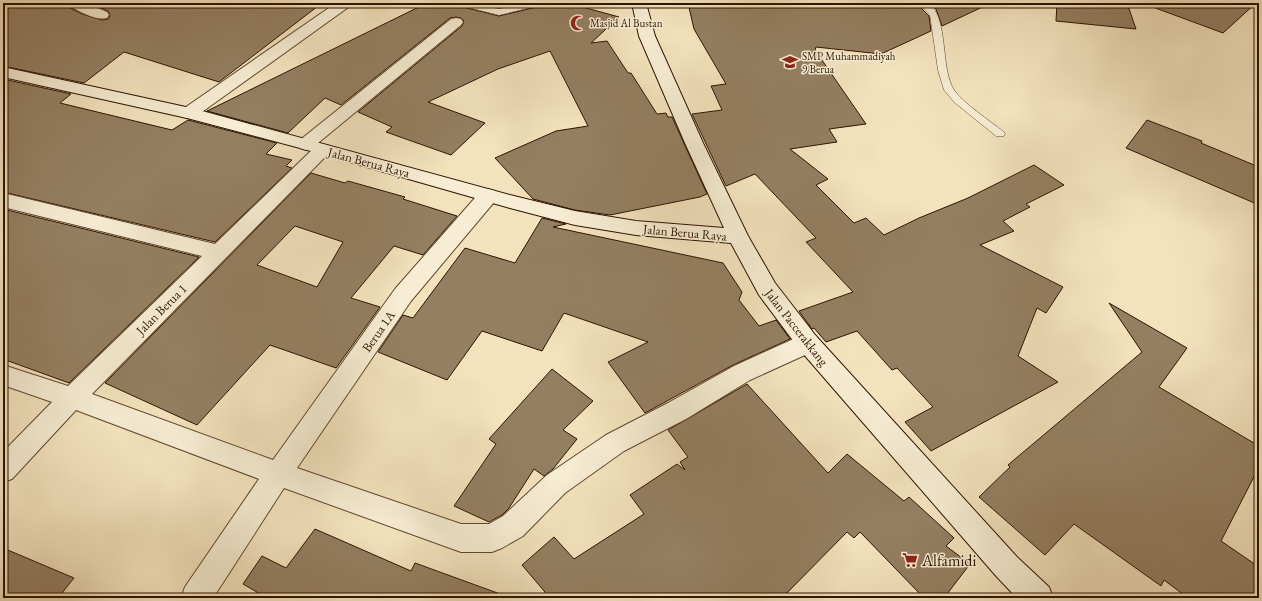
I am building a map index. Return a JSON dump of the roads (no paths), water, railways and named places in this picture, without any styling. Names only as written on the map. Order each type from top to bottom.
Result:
[{"type":"street","points":[[74,3],[102,15]]},
{"type":"street","points":[[189,113],[345,3]]},
{"type":"street","name":"Jalan Paccerakkang","points":[[639,3],[647,36],[694,143],[738,236],[767,289],[808,343],[1007,567],[1038,598]]},
{"type":"street","name":"Jalan Berua 1","points":[[3,470],[217,252],[314,147],[456,22]]},
{"type":"street","name":"Jalan Berua Raya","points":[[3,72],[189,113],[393,168],[488,196],[576,218],[657,230],[738,236]]},
{"type":"street","name":"Berua 1A","points":[[196,598],[278,474],[403,295],[488,196]]},
{"type":"street","points":[[3,200],[217,252]]},
{"type":"street","points":[[3,375],[72,398],[278,474],[461,538],[492,538],[513,526],[556,484],[615,443],[677,411],[742,373],[808,343]]},
{"type":"lane","points":[[462,3],[499,12],[538,3]]},
{"type":"lane","points":[[922,3],[928,7],[934,15],[942,70],[948,90],[1000,134]]},
{"type":"place","name":"Masjid Al Bustan","points":[[578,23]]},
{"type":"place","name":"SMP Muhammadiyah 9 Berua","points":[[790,62]]},
{"type":"place","name":"Alfamidi","points":[[910,560]]}]
